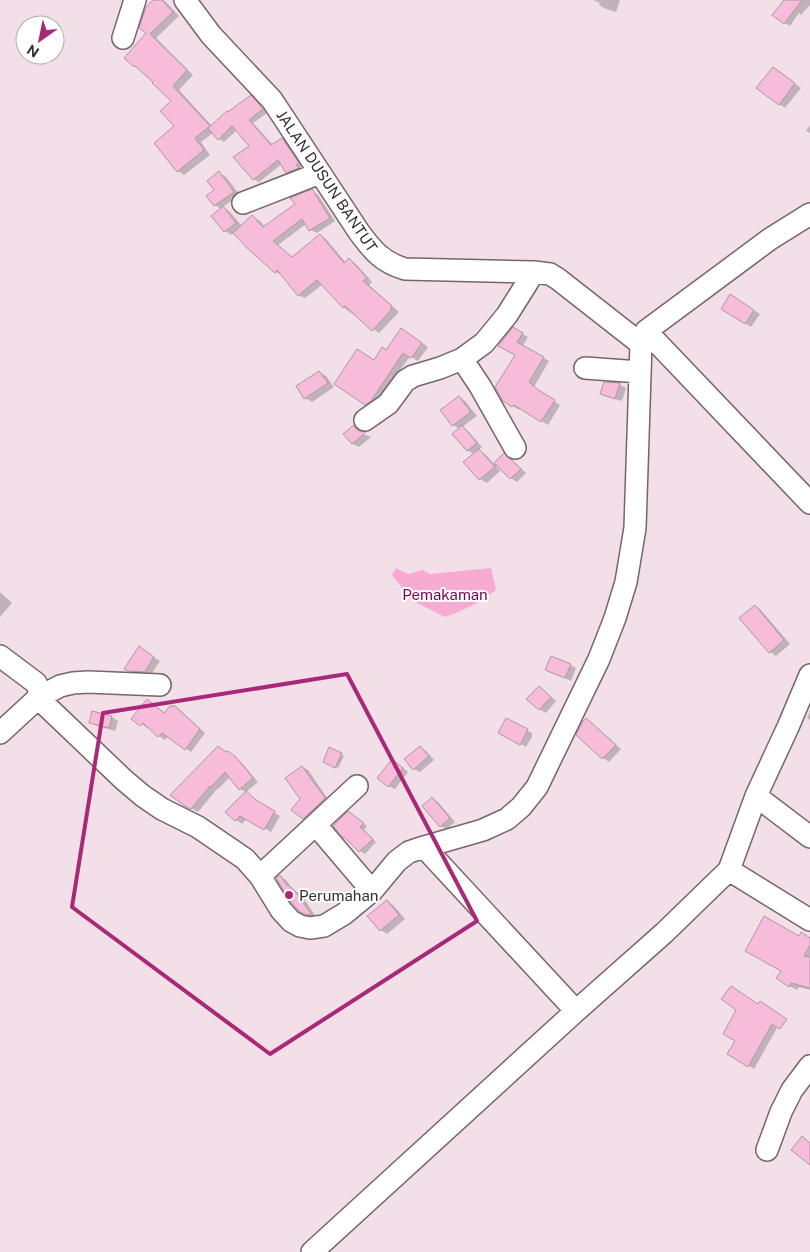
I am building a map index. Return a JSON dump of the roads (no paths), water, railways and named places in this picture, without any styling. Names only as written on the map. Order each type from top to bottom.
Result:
[{"type":"street","points":[[123,38],[135,0]]},
{"type":"street","name":"JALAN DUSUN BANTUT","points":[[185,0],[211,35],[272,100],[359,232],[380,258],[405,269],[550,274],[644,338],[810,503]]},
{"type":"street","points":[[243,203],[320,173]]},
{"type":"street","points":[[38,698],[143,796],[162,809],[198,826],[245,859],[260,876],[291,921],[300,926],[310,928],[324,926],[344,914],[372,891],[397,861],[408,852],[483,830],[507,819],[521,807],[537,787],[599,659],[615,618],[626,582],[635,528],[640,372],[644,338],[770,239],[810,214]]},
{"type":"street","points":[[366,420],[388,404],[405,381],[462,358],[484,343],[507,315],[534,272]]},
{"type":"street","points":[[462,358],[515,448]]},
{"type":"street","points":[[585,368],[640,372]]},
{"type":"street","points":[[0,656],[36,682],[39,689],[38,698]]},
{"type":"street","points":[[312,1252],[576,1011],[664,934],[729,870],[756,796],[810,675]]},
{"type":"street","points":[[0,733],[38,698],[60,686],[88,682],[160,685]]},
{"type":"street","points":[[260,876],[357,786]]},
{"type":"street","points":[[756,796],[810,837]]},
{"type":"street","points":[[316,824],[372,891]]},
{"type":"street","points":[[424,847],[576,1011]]},
{"type":"street","points":[[729,870],[810,920]]},
{"type":"street","points":[[767,1150],[781,1112],[792,1090],[810,1066]]},
{"type":"place","name":"Perumahan","points":[[289,895]]},
{"type":"park label","name":"Pemakaman","points":[[445,594]]}]
